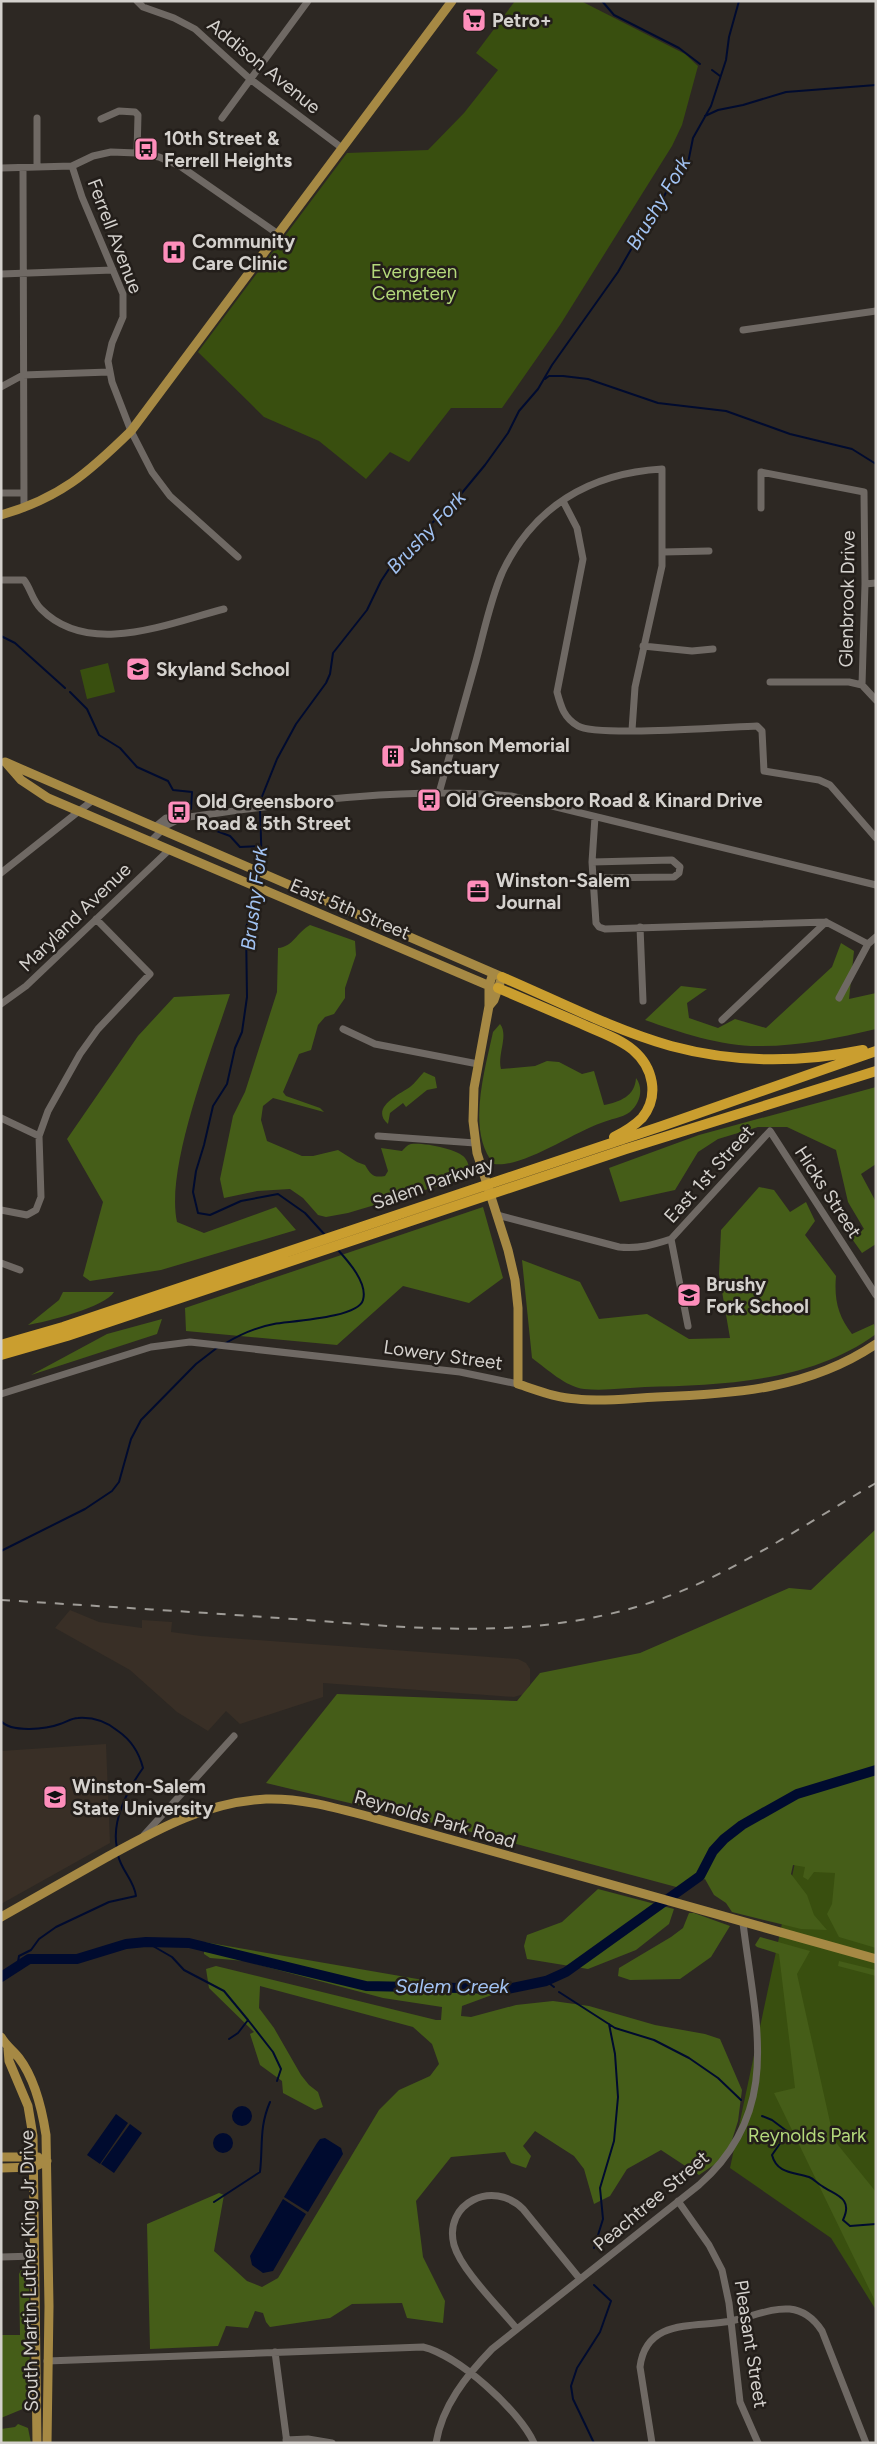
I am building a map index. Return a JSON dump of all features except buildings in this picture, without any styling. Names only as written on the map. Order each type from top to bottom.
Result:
[{"type":"highway","points":[[497,975],[630,1032],[689,1050],[749,1059],[776,1060],[821,1057],[876,1049]]},
{"type":"highway","points":[[493,987],[612,1037],[632,1050],[645,1064],[652,1083],[652,1096],[648,1108],[633,1126],[599,1146]]},
{"type":"highway","name":"Salem Parkway","points":[[1,1355],[60,1339],[370,1234],[599,1146],[692,1116],[876,1049]]},
{"type":"highway","name":"Salem Parkway","points":[[507,1182],[876,1073]]},
{"type":"highway","name":"Salem Parkway","points":[[1,1345],[82,1320],[362,1225],[471,1195]]},
{"type":"main road","points":[[1,515],[24,508],[72,484],[95,467],[131,431],[452,1]]},
{"type":"main road","name":"East 5th Street","points":[[3,762],[497,975]]},
{"type":"main road","name":"East 5th Street","points":[[3,762],[20,780],[34,790],[78,811],[493,987]]},
{"type":"main road","points":[[497,975],[493,987],[494,1000],[489,1006],[473,1099],[475,1143],[508,1250],[516,1293],[518,1384]]},
{"type":"main road","name":"Lowery Street","points":[[518,1384],[576,1400],[736,1393],[775,1387],[807,1379],[838,1367],[876,1344]]},
{"type":"main road","name":"Reynolds Park Road","points":[[1,1917],[178,1819],[218,1806],[267,1799],[301,1801],[367,1816],[876,1959]]},
{"type":"main road","name":"South Martin Luther King Jr Drive","points":[[1,2037],[8,2049],[10,2061],[28,2106],[34,2156],[36,2443]]},
{"type":"main road","name":"South Martin Luther King Jr Drive","points":[[8,2049],[18,2056],[36,2093],[44,2124],[47,2161],[47,2443]]},
{"type":"main road","points":[[1,2157],[34,2156],[47,2161]]},
{"type":"main road","points":[[1,2168],[34,2167],[47,2161]]},
{"type":"main road","points":[[35,2311],[42,2357],[47,2361]]},
{"type":"street","name":"Addison Avenue","points":[[137,1],[142,7],[174,18],[195,29],[250,78],[342,148]]},
{"type":"street","points":[[222,118],[308,1]]},
{"type":"street","points":[[101,119],[118,111],[135,112],[138,115],[137,153]]},
{"type":"street","points":[[37,118],[37,167]]},
{"type":"street","points":[[1,168],[72,166],[102,153],[137,153],[168,160],[180,166],[278,234]]},
{"type":"street","name":"Ferrell Avenue","points":[[72,166],[82,197],[123,294],[124,310],[109,353],[109,372],[131,431],[152,472],[170,496],[238,557]]},
{"type":"street","points":[[23,168],[24,508]]},
{"type":"street","points":[[1,274],[113,270]]},
{"type":"street","points":[[743,330],[876,311]]},
{"type":"street","points":[[1,387],[23,375],[109,372]]},
{"type":"street","points":[[439,793],[502,575],[528,531],[563,501],[584,487],[609,476],[633,470],[662,469],[662,566],[635,687],[632,730]]},
{"type":"street","name":"Glenbrook Drive","points":[[761,508],[761,472],[864,492],[865,584],[862,685],[876,700]]},
{"type":"street","points":[[1,494],[23,493]]},
{"type":"street","points":[[563,501],[577,528],[583,559],[557,692],[562,710],[579,727],[608,731],[757,726],[762,731],[764,772],[819,780],[830,785],[876,838]]},
{"type":"street","points":[[663,552],[709,551]]},
{"type":"street","points":[[1,580],[24,580],[34,601],[48,616],[75,629],[95,633],[131,633],[224,609]]},
{"type":"street","points":[[865,584],[876,584]]},
{"type":"street","points":[[643,646],[692,651],[713,649]]},
{"type":"street","points":[[770,682],[850,682],[862,685]]},
{"type":"street","points":[[150,842],[166,818],[182,818],[345,798],[439,793],[511,796],[876,885]]},
{"type":"street","points":[[1,873],[93,800]]},
{"type":"street","points":[[595,817],[592,862],[596,923],[598,927],[826,922],[868,944]]},
{"type":"street","name":"Maryland Avenue","points":[[1,1004],[26,986],[169,850]]},
{"type":"street","points":[[592,862],[672,860],[680,867],[679,872],[674,877],[594,878]]},
{"type":"street","points":[[1,1210],[27,1215],[39,1206],[41,1197],[39,1136],[63,1082],[98,1029],[150,974],[96,919]]},
{"type":"street","points":[[722,1020],[826,922]]},
{"type":"street","points":[[640,927],[643,1001]]},
{"type":"street","points":[[839,998],[868,944],[876,937]]},
{"type":"street","points":[[343,1029],[375,1044],[478,1064]]},
{"type":"street","points":[[1,1118],[39,1136]]},
{"type":"street","name":"East 1st Street","points":[[497,1215],[619,1247],[638,1248],[671,1239],[770,1131]]},
{"type":"street","name":"Hicks Street","points":[[770,1131],[876,1295]]},
{"type":"street","points":[[378,1136],[475,1143]]},
{"type":"street","points":[[671,1239],[688,1326]]},
{"type":"street","points":[[1,1263],[20,1270]]},
{"type":"street","name":"Lowery Street","points":[[1,1394],[151,1347],[178,1342],[202,1342],[460,1372],[518,1384]]},
{"type":"street","points":[[142,1838],[234,1736]]},
{"type":"street","name":"Peachtree Street","points":[[436,2443],[438,2430],[447,2407],[469,2374],[492,2349],[516,2328],[709,2177],[730,2153],[742,2133],[755,2094],[758,2056],[743,1923]]},
{"type":"street","points":[[516,2328],[457,2254],[453,2231],[457,2216],[467,2204],[486,2195],[501,2196],[513,2200],[523,2209],[580,2279]]},
{"type":"street","name":"Pleasant Street","points":[[678,2201],[709,2244],[722,2270],[730,2302],[740,2402],[758,2443]]},
{"type":"street","points":[[1,2257],[34,2256]]},
{"type":"street","points":[[652,2443],[641,2377],[641,2359],[645,2350],[660,2334],[669,2329],[731,2322],[784,2308],[796,2310],[812,2319],[826,2338],[866,2443]]},
{"type":"street","points":[[47,2361],[423,2347],[448,2357],[516,2414],[534,2443]]},
{"type":"street","points":[[275,2352],[287,2442],[308,2439],[332,2443]]},
{"type":"shaded area","points":[[70,1610],[99,1622],[142,1628],[142,1620],[172,1622],[171,1632],[201,1636],[518,1659],[526,1663],[530,1669],[530,1684],[524,1694],[514,1697],[323,1683],[323,1697],[240,1724],[226,1711],[208,1731],[177,1712],[130,1670],[55,1628]]},
{"type":"shaded area","name":"Winston-Salem State University","points":[[106,1744],[110,1843],[1,1904],[1,1751]]},
{"type":"green space","name":"Evergreen Cemetery","points":[[515,1],[581,1],[685,54],[698,66],[682,125],[672,146],[560,325],[502,408],[451,408],[409,462],[390,452],[366,479],[319,441],[264,417],[198,352],[347,153],[428,150],[464,113],[498,70],[476,53]]},
{"type":"green space","points":[[108,663],[115,692],[87,699],[80,670]]},
{"type":"green space","points":[[310,925],[355,941],[356,955],[345,988],[345,998],[334,1014],[325,1017],[318,1025],[311,1050],[299,1054],[283,1092],[286,1096],[320,1108],[324,1112],[273,1098],[263,1106],[261,1120],[267,1141],[302,1156],[313,1156],[338,1150],[365,1165],[371,1173],[378,1177],[385,1176],[388,1171],[381,1148],[402,1151],[411,1144],[431,1145],[456,1152],[465,1158],[469,1174],[465,1178],[348,1213],[326,1217],[318,1215],[303,1198],[290,1189],[257,1191],[224,1198],[220,1179],[233,1116],[245,1092],[277,992],[278,948],[288,945]]},
{"type":"green space","points":[[841,943],[854,951],[849,999],[876,993],[876,1029],[805,1043],[747,1046],[717,1042],[645,1020],[681,986],[707,989],[687,1003],[689,1018],[718,1028],[735,1019],[766,1028],[832,967]]},
{"type":"green space","points":[[230,994],[202,1076],[184,1140],[175,1199],[177,1222],[204,1233],[276,1207],[296,1230],[161,1270],[90,1281],[83,1276],[103,1202],[67,1139],[138,1036],[174,997]]},
{"type":"green space","points":[[500,1024],[503,1034],[500,1058],[501,1069],[535,1066],[547,1061],[559,1062],[582,1074],[594,1071],[604,1105],[621,1100],[630,1094],[636,1078],[640,1087],[640,1096],[636,1104],[627,1114],[589,1128],[548,1149],[519,1161],[494,1164],[486,1151],[481,1135],[479,1118],[482,1082],[493,1032]]},
{"type":"green space","points":[[424,1072],[435,1077],[437,1088],[427,1090],[406,1107],[403,1103],[390,1113],[388,1124],[383,1118],[384,1107],[393,1098],[412,1085]]},
{"type":"green space","points":[[876,1087],[876,1164],[861,1174],[876,1202],[876,1244],[862,1253],[850,1236],[864,1229],[848,1202],[836,1150],[787,1127],[758,1127],[718,1139],[698,1152],[675,1190],[620,1202],[609,1168],[699,1135]]},
{"type":"green space","points":[[759,1187],[774,1190],[790,1212],[806,1202],[815,1221],[805,1235],[836,1276],[836,1300],[843,1321],[852,1334],[874,1324],[876,1334],[851,1350],[795,1371],[765,1378],[705,1385],[607,1390],[577,1388],[550,1372],[532,1358],[522,1260],[580,1282],[599,1319],[647,1314],[689,1339],[730,1338],[719,1274],[721,1230]]},
{"type":"green space","points":[[483,1207],[503,1278],[469,1303],[403,1286],[337,1345],[186,1331],[185,1308]]},
{"type":"green space","points":[[63,1292],[114,1292],[109,1298],[88,1308],[28,1325],[59,1300]]},
{"type":"green space","points":[[162,1319],[157,1334],[31,1375],[107,1334]]},
{"type":"green space","points":[[876,1529],[876,1948],[839,1937],[827,1914],[832,1904],[835,1873],[814,1872],[808,1880],[803,1877],[805,1867],[793,1865],[791,1874],[807,1895],[814,1915],[827,1930],[801,1929],[732,1912],[726,1903],[714,1895],[705,1879],[680,1888],[475,1833],[266,1783],[337,1694],[517,1701],[540,1673],[640,1653],[789,1588],[811,1590]]},
{"type":"green space","name":"Reynolds Park","points":[[876,1764],[876,2310],[831,2238],[730,2168],[810,1792]]},
{"type":"green space","points":[[598,1889],[674,1909],[669,1924],[636,1950],[588,1969],[527,1959],[524,1946],[527,1935],[562,1922]]},
{"type":"green space","points":[[689,1913],[694,1913],[730,1926],[711,1957],[680,1979],[630,1980],[618,1976],[619,1968],[683,1928]]},
{"type":"green space","points":[[760,1937],[810,1951],[797,1974],[834,2140],[876,2192],[876,2303],[774,2093],[795,2088],[779,1954],[757,1947],[755,1945]]},
{"type":"green space","points":[[204,1942],[429,1981],[483,1987],[500,1992],[462,2006],[461,2016],[471,2017],[516,2005],[553,2001],[589,2006],[655,2025],[705,2034],[720,2039],[742,2090],[738,2121],[727,2156],[699,2175],[661,2150],[627,2169],[610,2196],[594,2204],[584,2169],[574,2156],[535,2131],[523,2146],[531,2156],[526,2168],[511,2163],[505,2152],[451,2157],[416,2201],[423,2257],[445,2301],[443,2323],[407,2318],[402,2303],[352,2304],[330,2318],[270,2327],[263,2313],[255,2311],[248,2328],[226,2326],[218,2346],[150,2349],[147,2224],[219,2193],[224,2195],[214,2251],[247,2281],[262,2287],[278,2278],[379,2110],[399,2090],[430,2076],[439,2064],[432,2044],[413,2027],[260,1986],[259,2008],[274,2028],[301,2075],[318,2092],[323,2107],[315,2110],[283,2093],[282,2081],[260,2065],[250,2034],[254,2032],[209,1988],[206,1969],[216,1966],[436,2020],[441,2020],[442,2007],[383,1998],[245,1961],[210,1958],[204,1954]]},
{"type":"green space","points":[[839,1961],[876,1970],[876,1976],[838,1966]]},
{"type":"green space","points":[[26,2260],[29,2263],[30,2406],[1,2418],[1,2335],[20,2335],[19,2274]]},
{"type":"green space","points":[[18,2424],[28,2428],[31,2443],[1,2443],[1,2429],[15,2427]]},
{"type":"water","points":[[242,2106],[249,2109],[252,2116],[249,2123],[242,2126],[235,2123],[232,2116],[235,2109]]},
{"type":"water","points":[[116,2114],[128,2123],[100,2164],[87,2155]]},
{"type":"water","points":[[130,2124],[142,2133],[114,2173],[101,2164]]},
{"type":"water","points":[[223,2133],[230,2136],[233,2143],[230,2150],[223,2153],[216,2150],[213,2143],[216,2136]]},
{"type":"water","points":[[325,2138],[341,2148],[343,2154],[308,2212],[284,2197],[317,2143],[320,2139]]},
{"type":"water","points":[[283,2199],[306,2214],[273,2271],[263,2273],[252,2265],[250,2256]]},
{"type":"waterway","points":[[602,1],[614,15],[679,48],[700,64]]},
{"type":"waterway","name":"Brushy Fork","points":[[259,804],[277,759],[296,724],[326,683],[330,674],[333,653],[367,610],[381,581],[391,566],[403,555],[415,548],[429,526],[456,500],[485,465],[508,433],[519,411],[538,389],[552,365],[618,272],[633,246],[643,236],[647,222],[659,207],[670,184],[688,163],[693,138],[711,106],[726,60],[729,37],[739,1]]},
{"type":"waterway","points":[[712,70],[720,76]]},
{"type":"waterway","points":[[705,116],[718,110],[743,105],[786,92],[876,85]]},
{"type":"waterway","points":[[545,379],[549,376],[588,379],[658,403],[726,411],[790,434],[852,449],[876,464]]},
{"type":"waterway","points":[[1,636],[15,643],[65,688]]},
{"type":"waterway","points":[[70,692],[87,709],[99,735],[120,748],[137,767],[168,781],[173,790],[192,792],[191,809]]},
{"type":"waterway","name":"Brushy Fork","points":[[260,809],[262,869]]},
{"type":"waterway","points":[[201,822],[206,827],[230,836],[240,847],[261,846]]},
{"type":"waterway","name":"Brushy Fork","points":[[259,891],[256,904],[246,927],[247,997],[242,1032],[235,1048],[227,1084],[213,1106],[196,1171],[193,1192],[198,1213],[210,1215],[241,1201],[278,1194],[305,1213],[325,1235]]},
{"type":"waterway","name":"Brushy Fork","points":[[224,1344],[261,1327],[337,1315],[358,1306],[363,1300],[363,1287],[356,1273],[338,1250]]},
{"type":"waterway","name":"Brushy Fork","points":[[1,1551],[85,1509],[112,1491],[119,1482],[131,1439],[141,1420],[196,1364],[218,1347]]},
{"type":"waterway","name":"Brushy Fork","points":[[1,1721],[6,1725],[29,1729],[54,1726],[76,1718],[89,1718],[109,1725],[131,1742],[143,1768],[122,1806],[116,1827],[117,1848]]},
{"type":"waterway","name":"Salem Creek","points":[[1,1977],[29,1959],[77,1959],[126,1944],[146,1942],[189,1943],[366,1986],[507,1989],[546,1981],[566,1972],[700,1876],[713,1851],[724,1839],[742,1825],[797,1794],[876,1770]]},
{"type":"waterway","name":"Brushy Fork","points":[[17,1968],[19,1956],[31,1950],[39,1939],[56,1927],[109,1902],[136,1896],[133,1885],[118,1855]]},
{"type":"waterway","points":[[146,1942],[172,1957],[184,1970],[224,1991],[248,2020],[238,2033],[229,2039]]},
{"type":"waterway","points":[[546,1981],[554,1987]]},
{"type":"waterway","points":[[559,1992],[615,2028],[654,2040],[689,2058],[718,2078],[741,2100]]},
{"type":"waterway","points":[[248,2020],[273,2052],[281,2069],[277,2081]]},
{"type":"waterway","points":[[594,2248],[603,2219],[600,2188],[614,2141],[618,2097],[615,2054],[609,2024]]},
{"type":"waterway","points":[[214,2202],[260,2172],[264,2120],[270,2102]]},
{"type":"waterway","points":[[762,2116],[772,2120],[788,2132],[772,2155],[778,2166],[787,2171],[811,2178],[841,2198],[846,2206],[843,2220],[850,2226],[876,2224]]},
{"type":"waterway","points":[[594,2285],[611,2301],[600,2332],[577,2368],[571,2386],[573,2399],[594,2443]]},
{"type":"railway","points":[[1,1600],[430,1628],[475,1629],[565,1622],[610,1614],[655,1601],[684,1590],[768,1548],[876,1483]]},
{"type":"place","name":"Petro+","points":[[474,20]]},
{"type":"place","name":"10th Street & Ferrell Heights","points":[[146,149]]},
{"type":"place","name":"Community Care Clinic","points":[[174,252]]},
{"type":"place","name":"Skyland School","points":[[138,669]]},
{"type":"place","name":"Johnson Memorial Sanctuary","points":[[393,756]]},
{"type":"place","name":"Old Greensboro Road & Kinard Drive","points":[[429,800]]},
{"type":"place","name":"Old Greensboro Road & 5th Street","points":[[179,812]]},
{"type":"place","name":"Winston-Salem Journal","points":[[478,891]]},
{"type":"place","name":"Brushy Fork School","points":[[689,1295]]},
{"type":"place","name":"Winston-Salem State University","points":[[55,1797]]}]
